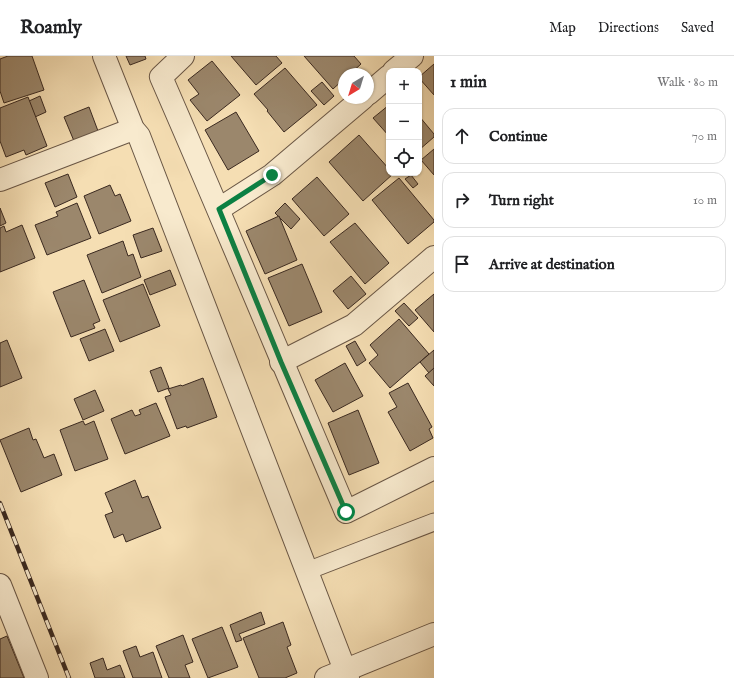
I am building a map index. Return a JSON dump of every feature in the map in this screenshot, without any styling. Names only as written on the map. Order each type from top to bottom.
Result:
[{"type":"street","points":[[104,56],[133,129],[139,136],[307,571],[340,676],[434,634]]},
{"type":"street","points":[[183,56],[161,76],[219,209],[281,362],[346,512],[434,468]]},
{"type":"street","points":[[398,68],[412,56]]},
{"type":"street","points":[[374,89],[386,79]]},
{"type":"street","points":[[219,209],[272,175],[356,104]]},
{"type":"street","points":[[0,180],[133,129]]},
{"type":"street","points":[[281,362],[354,325],[434,257]]},
{"type":"street","points":[[0,585],[37,678]]},
{"type":"lane","points":[[307,571],[434,522]]},
{"type":"building","points":[[8,56],[32,56],[44,90],[4,103],[0,91],[0,59]]},
{"type":"building","points":[[126,56],[145,56],[146,59],[130,65]]},
{"type":"building","points":[[231,56],[276,56],[282,63],[256,85]]},
{"type":"building","points":[[304,56],[354,56],[361,64],[357,68],[338,68],[338,84],[333,89]]},
{"type":"building","points":[[212,61],[240,95],[207,121],[190,100],[199,94],[188,80]]},
{"type":"building","points":[[434,64],[434,95],[422,81],[422,74]]},
{"type":"building","points":[[285,68],[317,105],[284,132],[254,94]]},
{"type":"building","points":[[322,82],[334,96],[324,105],[311,91]]},
{"type":"building","points":[[40,96],[46,112],[35,117],[29,101]]},
{"type":"building","points":[[28,97],[47,146],[26,155],[24,150],[6,157],[0,141],[0,108]]},
{"type":"building","points":[[89,107],[98,131],[74,141],[64,117]]},
{"type":"building","points":[[386,107],[386,133],[373,118]]},
{"type":"building","points":[[236,112],[259,151],[228,170],[205,130]]},
{"type":"building","points":[[422,120],[434,134],[434,137],[422,147]]},
{"type":"building","points":[[359,135],[386,166],[386,176],[391,176],[363,201],[329,162]]},
{"type":"building","points":[[434,149],[434,175],[422,161],[422,159]]},
{"type":"building","points":[[68,174],[77,197],[55,207],[45,183]]},
{"type":"building","points":[[412,176],[418,184],[413,188],[405,179]]},
{"type":"building","points":[[317,177],[349,214],[324,236],[292,199]]},
{"type":"building","points":[[399,178],[434,220],[434,222],[408,244],[372,200]]},
{"type":"building","points":[[110,185],[115,196],[120,194],[131,221],[99,234],[84,196]]},
{"type":"building","points":[[77,203],[91,238],[47,255],[35,225],[58,216],[56,212]]},
{"type":"building","points":[[285,203],[300,219],[291,229],[275,213]]},
{"type":"building","points":[[0,208],[6,223],[0,226]]},
{"type":"building","points":[[279,216],[297,260],[265,274],[246,231]]},
{"type":"building","points":[[355,223],[389,263],[365,284],[330,242]]},
{"type":"building","points":[[22,225],[35,258],[0,272],[0,228],[4,226],[6,232]]},
{"type":"building","points":[[153,228],[162,251],[141,258],[133,235]]},
{"type":"building","points":[[123,241],[128,256],[133,254],[141,277],[102,293],[87,255]]},
{"type":"building","points":[[302,264],[322,312],[289,326],[268,278]]},
{"type":"building","points":[[170,270],[176,285],[150,295],[144,280]]},
{"type":"building","points":[[351,276],[366,294],[348,309],[333,291]]},
{"type":"building","points":[[84,280],[100,321],[93,324],[95,328],[71,337],[53,292]]},
{"type":"building","points":[[143,284],[160,326],[120,342],[103,300]]},
{"type":"building","points":[[434,294],[434,332],[415,310]]},
{"type":"building","points":[[404,303],[418,318],[409,326],[395,311]]},
{"type":"building","points":[[399,319],[429,354],[390,388],[369,363],[378,355],[370,345]]},
{"type":"building","points":[[105,329],[114,351],[89,361],[80,339]]},
{"type":"building","points":[[7,340],[22,378],[0,387],[0,343]]},
{"type":"building","points":[[355,341],[366,360],[357,366],[346,346]]},
{"type":"building","points":[[434,350],[434,368],[429,373],[420,362]]},
{"type":"building","points":[[345,363],[363,396],[333,412],[315,380]]},
{"type":"building","points":[[161,367],[169,388],[158,392],[150,371]]},
{"type":"building","points":[[434,368],[434,386],[425,376]]},
{"type":"building","points":[[203,378],[217,417],[187,428],[186,426],[177,429],[165,397],[171,395],[168,389],[182,386]]},
{"type":"building","points":[[408,383],[432,427],[429,429],[433,438],[410,451],[388,412],[397,407],[389,393]]},
{"type":"building","points":[[95,390],[104,411],[83,420],[74,399]]},
{"type":"building","points":[[156,403],[170,436],[125,454],[111,419],[132,410],[135,416],[141,414],[139,410]]},
{"type":"building","points":[[358,410],[379,463],[349,475],[328,423]]},
{"type":"building","points":[[83,421],[85,425],[94,421],[108,459],[75,471],[60,430]]},
{"type":"building","points":[[29,428],[33,440],[36,439],[44,458],[54,454],[62,475],[21,492],[0,440]]},
{"type":"building","points":[[135,480],[142,498],[148,496],[161,528],[126,542],[123,534],[114,538],[105,515],[113,512],[105,493]]},
{"type":"building","points":[[261,612],[265,624],[239,634],[242,640],[236,642],[230,625]]},
{"type":"building","points":[[283,622],[291,645],[287,647],[297,673],[285,678],[259,678],[243,638]]},
{"type":"building","points":[[222,627],[238,667],[208,678],[192,639]]},
{"type":"building","points":[[183,635],[193,662],[185,665],[190,678],[169,678],[156,646]]},
{"type":"building","points":[[7,636],[24,678],[0,678],[0,639]]},
{"type":"building","points":[[136,646],[140,657],[153,652],[162,678],[133,678],[123,651]]},
{"type":"building","points":[[103,658],[107,670],[120,665],[125,678],[95,678],[90,663]]},
{"type":"railway","points":[[0,503],[69,678]]},
{"type":"route","points":[[272,175],[219,209],[281,362],[346,512]]}]
